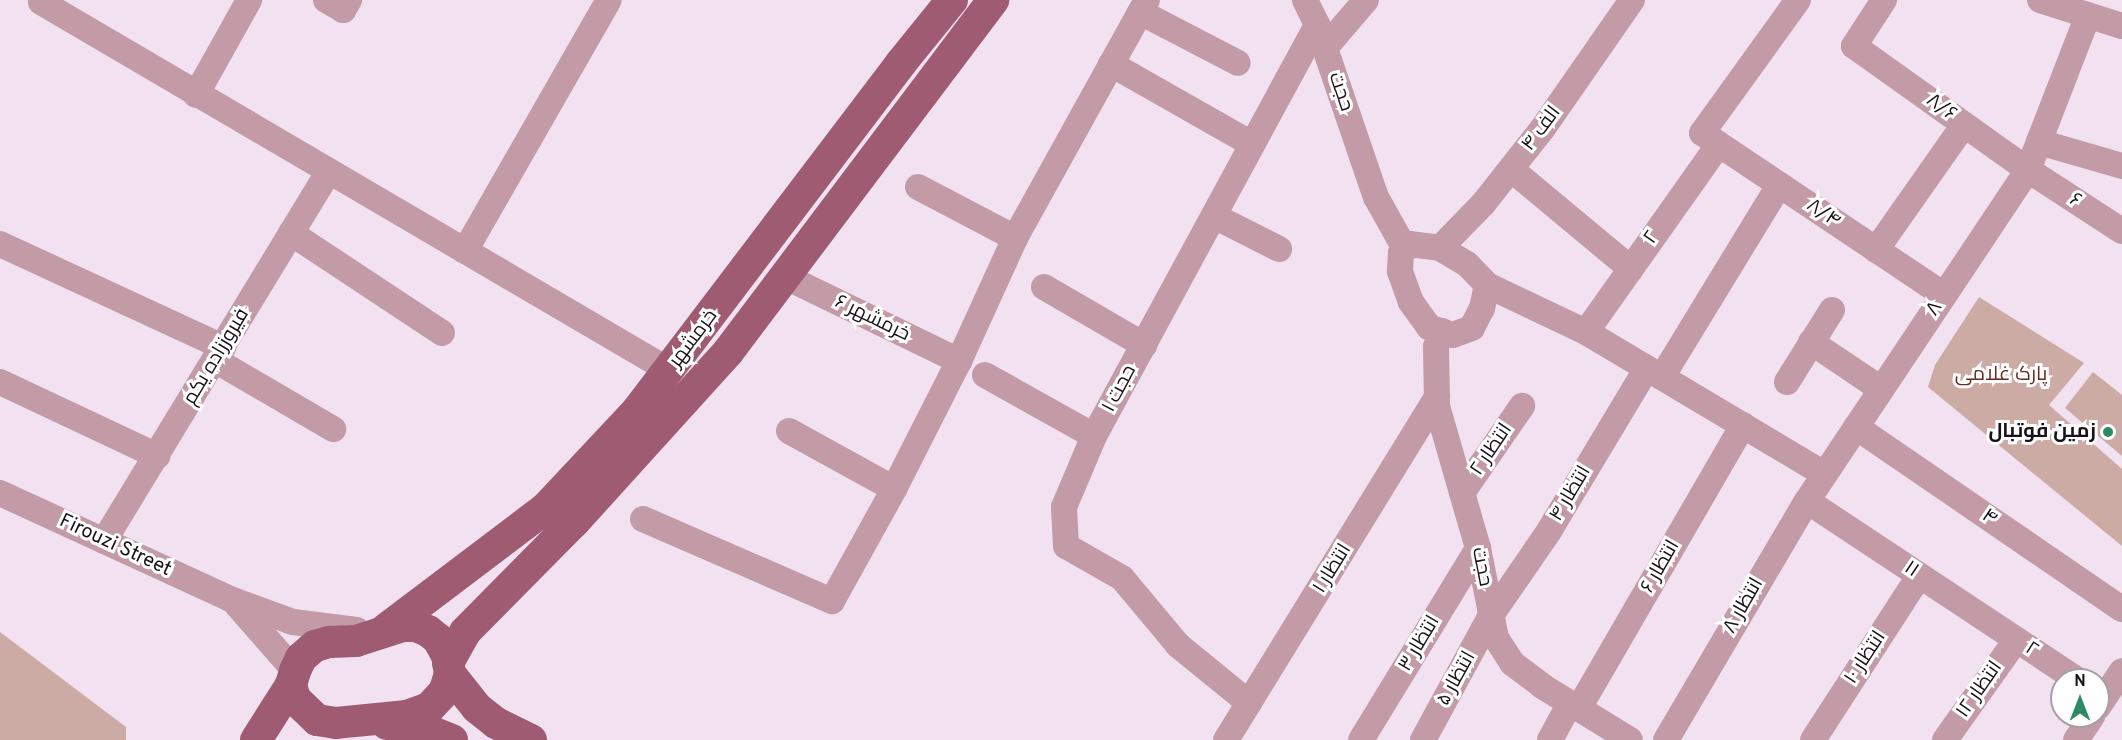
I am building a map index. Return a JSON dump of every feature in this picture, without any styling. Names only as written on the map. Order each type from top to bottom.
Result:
[{"type":"main road","name":"خرمشهر","points":[[382,631],[445,587],[546,508],[637,411],[906,56],[952,0]]},
{"type":"main road","points":[[336,728],[407,716],[429,708],[444,692],[449,669],[465,632],[574,522],[728,352],[993,0]]},
{"type":"main road","points":[[906,56],[934,76]]},
{"type":"main road","points":[[445,587],[439,598],[437,610],[439,618],[447,624],[464,625],[482,614]]},
{"type":"main road","points":[[256,740],[293,678],[301,658],[315,646],[329,642],[356,641],[382,631],[416,626],[428,631],[438,639],[449,669],[477,708],[507,736]]},
{"type":"main road","points":[[293,678],[295,699],[305,711],[317,720],[336,728],[401,725],[427,730],[452,740]]},
{"type":"street","points":[[196,95],[249,0]]},
{"type":"street","points":[[465,251],[609,0]]},
{"type":"street","name":"حجت","points":[[1305,0],[1321,36],[1376,196],[1404,249]]},
{"type":"street","name":"حجت ۱","points":[[1249,703],[1178,645],[1122,578],[1066,546],[1064,507],[1094,436],[1252,144],[1321,36],[1366,0]]},
{"type":"street","name":"۴ الف","points":[[1440,248],[1483,204],[1544,128],[1632,0]]},
{"type":"street","name":"۲","points":[[1586,332],[1631,269],[1710,138],[1798,0]]},
{"type":"street","name":"۸/۶","points":[[1884,0],[1854,46],[2028,170]]},
{"type":"street","points":[[2040,0],[2122,26]]},
{"type":"street","points":[[41,2],[196,95],[670,370]]},
{"type":"street","points":[[643,519],[832,601],[894,489],[959,361],[1015,238],[1143,6],[1238,63]]},
{"type":"street","name":"۸","points":[[1824,474],[2028,170],[2088,15]]},
{"type":"street","points":[[1111,64],[1252,144]]},
{"type":"street","points":[[1876,250],[1964,125]]},
{"type":"street","name":"۸/۴","points":[[1710,138],[1944,295]]},
{"type":"street","points":[[2039,142],[2122,166]]},
{"type":"street","points":[[1510,169],[1631,269]]},
{"type":"street","name":"۶","points":[[2028,170],[2122,231]]},
{"type":"street","name":"فیروززاده یکم","points":[[104,541],[328,172]]},
{"type":"street","points":[[1654,373],[1779,185]]},
{"type":"street","points":[[918,187],[1015,238]]},
{"type":"street","points":[[1214,216],[1279,249]]},
{"type":"street","points":[[291,233],[442,333]]},
{"type":"street","points":[[0,244],[219,353],[333,429]]},
{"type":"street","points":[[1487,285],[1482,308],[1472,328],[1453,335],[1429,327],[1411,302],[1400,271],[1401,254],[1409,244],[1440,248],[1467,264],[1487,285],[1586,332],[1824,474]]},
{"type":"street","name":"خرمشهر ۶","points":[[784,276],[959,361]]},
{"type":"street","points":[[1044,287],[1144,345]]},
{"type":"street","points":[[1787,382],[1832,310]]},
{"type":"street","name":"حجت","points":[[1442,331],[1436,347],[1437,397],[1478,548],[1496,638],[1512,663],[1630,740]]},
{"type":"street","points":[[1812,342],[1881,389]]},
{"type":"street","name":"انتظار ۴","points":[[1490,617],[1654,373]]},
{"type":"street","points":[[985,375],[1094,436]]},
{"type":"street","points":[[0,382],[157,456]]},
{"type":"street","name":"انتظار ۱","points":[[1226,740],[1437,397]]},
{"type":"street","name":"انتظار ۲","points":[[1462,493],[1522,406]]},
{"type":"street","name":"انتظار ۶","points":[[1550,740],[1575,706],[1743,425]]},
{"type":"street","name":"۴","points":[[1856,427],[2122,609]]},
{"type":"street","points":[[789,431],[894,489]]},
{"type":"street","name":"انتظار ۸","points":[[1666,740],[1824,474]]},
{"type":"street","name":"Firouzi Street","points":[[0,493],[230,599]]},
{"type":"street","name":"۱۱","points":[[1807,501],[2016,640]]},
{"type":"street","name":"انتظار ۳","points":[[1361,740],[1478,548]]},
{"type":"street","name":"انتظار ۱۰","points":[[1813,740],[1920,576]]},
{"type":"street","points":[[230,599],[293,622],[382,631]]},
{"type":"street","points":[[230,599],[247,614],[282,659],[293,678]]},
{"type":"street","name":"انتظار ۵","points":[[1423,740],[1490,617]]},
{"type":"street","name":"۲","points":[[2016,640],[2059,668]]},
{"type":"street","name":"انتظار ۱۲","points":[[1945,740],[2016,640]]},
{"type":"street","points":[[2110,690],[2122,671]]},
{"type":"green space","name":"پارک غلامی","points":[[1979,297],[2084,363],[2049,405],[2122,469],[2122,546],[1928,387],[1935,365]]},
{"type":"green space","name":"زمین فوتبال","points":[[2093,372],[2122,395],[2122,456],[2065,408]]},
{"type":"green space","points":[[0,632],[126,727],[126,740],[0,740]]},
{"type":"place","name":"زمین فوتبال","points":[[2108,432]]}]
